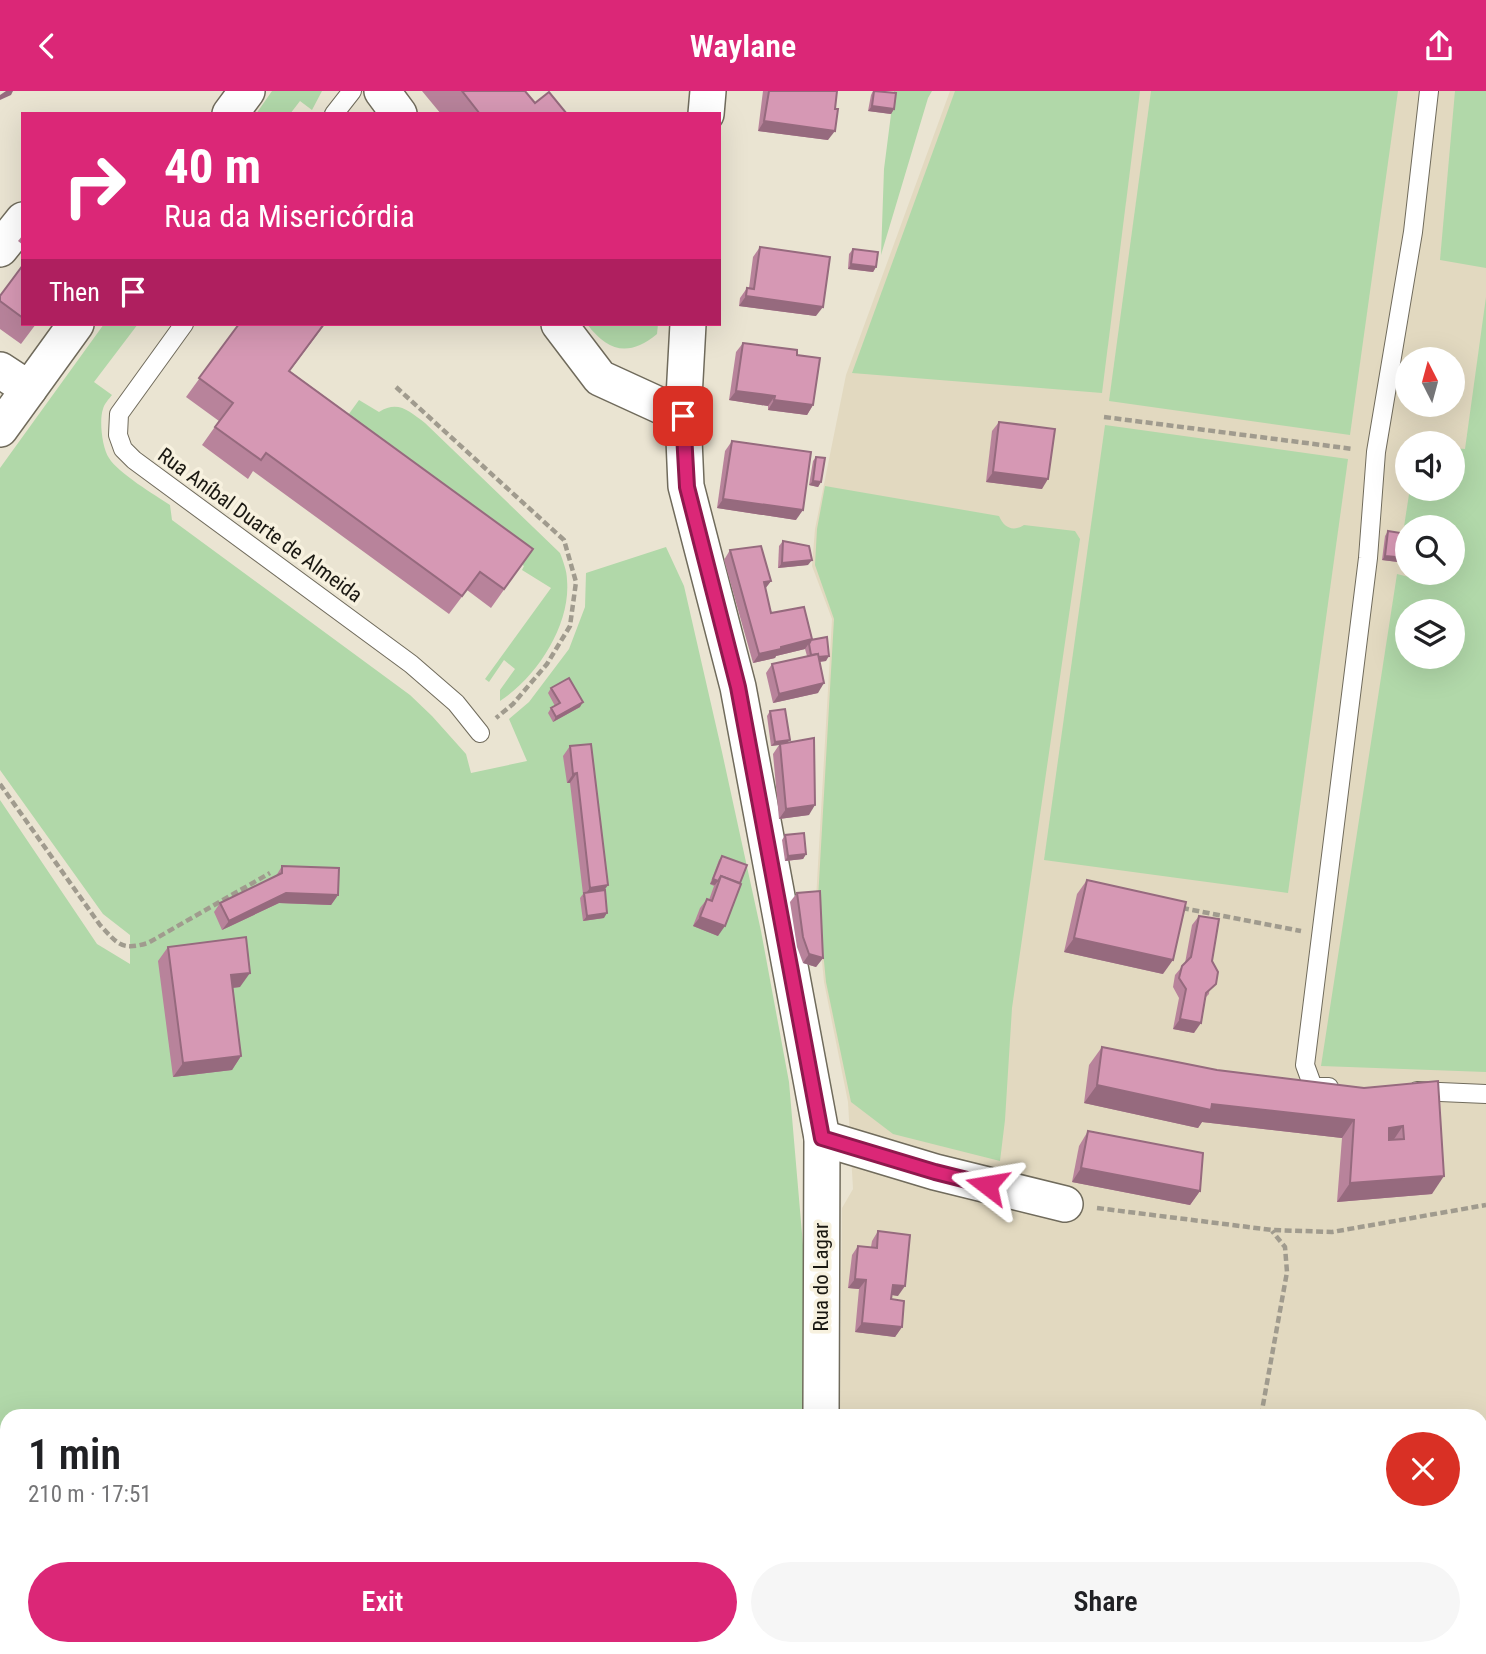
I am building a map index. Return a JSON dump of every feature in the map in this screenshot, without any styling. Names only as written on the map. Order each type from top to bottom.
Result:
[{"type":"street","points":[[231,112],[247,91]]},
{"type":"street","points":[[382,91],[398,112]]},
{"type":"street","points":[[706,112],[708,91]]},
{"type":"street","points":[[0,249],[21,223]]},
{"type":"street","points":[[0,429],[14,380],[74,326]]},
{"type":"street","points":[[561,326],[600,378],[683,416]]},
{"type":"street","name":"Rua do Lagar","points":[[688,326],[683,416],[687,487],[738,687],[822,1138],[821,1409]]},
{"type":"street","points":[[822,1138],[935,1172],[1065,1203]]},
{"type":"lane","points":[[336,112],[352,91]]},
{"type":"lane","points":[[1339,1088],[1313,1087],[1305,1065],[1368,558],[1376,452],[1413,232],[1430,91]]},
{"type":"lane","name":"Rua Aníbal Duarte de Almeida","points":[[183,326],[119,414],[118,435],[123,449],[134,460],[411,664],[456,703],[480,733]]},
{"type":"lane","points":[[1406,1091],[1486,1094]]},
{"type":"path","points":[[396,387],[564,540],[576,582],[570,627],[547,664],[513,704],[480,733]]},
{"type":"path","points":[[1104,417],[1376,452]]},
{"type":"path","points":[[0,784],[100,925],[118,944],[134,947],[148,943],[270,873]]},
{"type":"path","points":[[1175,907],[1322,935]]},
{"type":"path","points":[[1065,1203],[1272,1230],[1332,1232],[1486,1205]]},
{"type":"path","points":[[1262,1409],[1287,1272],[1285,1247],[1272,1230]]},
{"type":"shaded area","points":[[950,91],[1486,91],[1486,1409],[840,1409],[842,1208],[853,1189],[848,1102],[824,982],[816,899],[832,619],[812,566],[815,529],[846,375]]},
{"type":"green space","points":[[272,91],[322,91],[312,110],[300,101],[292,112],[257,112]]},
{"type":"green space","points":[[894,91],[932,91],[881,255],[884,169]]},
{"type":"green space","points":[[955,91],[1140,91],[1102,393],[852,373]]},
{"type":"green space","points":[[1151,91],[1398,91],[1350,435],[1109,401]]},
{"type":"green space","points":[[1455,91],[1486,91],[1486,268],[1440,260]]},
{"type":"green space","points":[[1486,297],[1486,1072],[1321,1066],[1395,585],[1465,585],[1465,515],[1406,515],[1408,501],[1465,501],[1465,449]]},
{"type":"green space","points":[[103,326],[136,326],[94,382],[112,395],[104,407],[101,427],[109,458],[120,470],[170,505],[172,520],[410,695],[466,754],[471,773],[527,761],[509,719],[529,702],[569,649],[585,607],[586,573],[666,547],[684,586],[761,931],[789,1082],[804,1257],[805,1409],[0,1409],[0,800],[97,944],[130,964],[130,935],[103,914],[0,770],[0,468]]},
{"type":"green space","points":[[589,326],[658,326],[657,334],[637,346],[628,348],[611,346]]},
{"type":"green space","points":[[359,400],[379,412],[398,407],[425,423],[560,553],[566,573],[567,597],[557,632],[539,664],[514,691],[500,701],[500,690],[515,669],[504,660],[489,682],[485,679],[551,588],[522,570],[524,566],[338,429]]},
{"type":"green space","points":[[1105,425],[1348,459],[1288,893],[1044,860]]},
{"type":"green space","points":[[825,486],[999,516],[1006,526],[1013,528],[1024,525],[1075,531],[1080,539],[1012,1008],[1000,1161],[893,1134],[851,1102],[826,982],[818,899],[834,619],[815,565],[817,529]]},
{"type":"building","points":[[462,91],[525,91],[535,103],[549,92],[565,112],[478,112]]},
{"type":"building","points":[[769,91],[837,91],[835,131],[764,121]]},
{"type":"building","points":[[874,91],[896,93],[894,109],[872,106]]},
{"type":"building","points":[[760,247],[830,257],[823,307],[746,296],[747,288],[754,289]]},
{"type":"building","points":[[853,249],[878,252],[876,267],[851,264]]},
{"type":"building","points":[[21,268],[21,317],[0,301],[0,296]]},
{"type":"building","points":[[238,326],[323,326],[289,371],[533,549],[504,589],[480,572],[462,596],[266,453],[261,460],[215,427],[233,403],[199,378]]},
{"type":"building","points":[[743,343],[797,350],[797,355],[820,358],[813,405],[736,391]]},
{"type":"building","points":[[999,422],[1055,429],[1048,479],[993,472]]},
{"type":"building","points":[[732,441],[811,452],[803,510],[723,499]]},
{"type":"building","points":[[816,457],[825,458],[821,482],[813,481]]},
{"type":"building","points":[[1388,531],[1395,532],[1395,557],[1385,556]]},
{"type":"building","points":[[783,541],[809,546],[812,560],[782,563]]},
{"type":"building","points":[[761,546],[771,581],[764,582],[771,613],[804,607],[812,639],[759,654],[730,550]]},
{"type":"building","points":[[827,637],[829,656],[811,655],[811,640]]},
{"type":"building","points":[[818,654],[824,683],[779,694],[772,664]]},
{"type":"building","points":[[569,678],[583,702],[556,717],[551,708],[560,703],[551,688]]},
{"type":"building","points":[[785,709],[790,740],[775,742],[770,711]]},
{"type":"building","points":[[814,738],[815,805],[786,809],[780,744]]},
{"type":"building","points":[[591,744],[608,885],[590,888],[577,773],[573,774],[570,746]]},
{"type":"building","points":[[804,833],[806,854],[788,856],[785,835]]},
{"type":"building","points":[[722,856],[747,865],[740,883],[721,876],[718,881],[713,879]]},
{"type":"building","points":[[282,866],[339,868],[338,895],[286,893],[229,921],[220,903],[282,873]]},
{"type":"building","points":[[721,876],[741,884],[725,926],[700,917],[707,899],[712,901]]},
{"type":"building","points":[[1087,880],[1186,902],[1173,960],[1074,938]]},
{"type":"building","points":[[605,890],[607,913],[587,916],[584,893]]},
{"type":"building","points":[[820,891],[823,958],[809,954],[803,937],[797,893]]},
{"type":"building","points":[[1199,916],[1219,919],[1212,961],[1218,972],[1216,984],[1206,993],[1201,1023],[1180,1019],[1186,989],[1179,978],[1182,966],[1191,957]]},
{"type":"building","points":[[246,937],[250,973],[231,975],[241,1056],[183,1063],[168,947]]},
{"type":"building","points":[[1102,1047],[1217,1070],[1364,1088],[1438,1081],[1444,1176],[1350,1183],[1354,1120],[1212,1104],[1211,1110],[1097,1085]],"holes":[[[1403,1126],[1404,1139],[1389,1140],[1389,1128]]]},
{"type":"building","points":[[1088,1131],[1203,1153],[1200,1191],[1081,1168]]},
{"type":"building","points":[[878,1231],[910,1235],[905,1286],[893,1285],[891,1299],[904,1301],[902,1327],[862,1323],[866,1280],[855,1279],[858,1246],[877,1248]]},
{"type":"route","points":[[683,416],[687,487],[738,687],[822,1138],[987,1185]]}]
